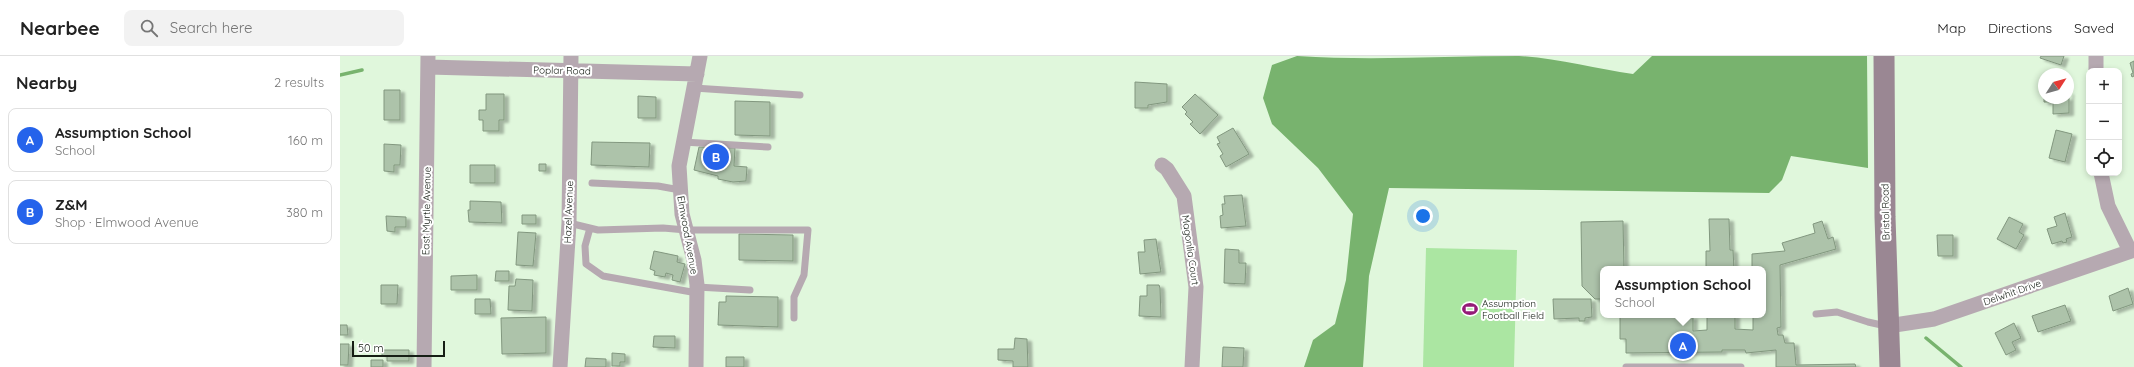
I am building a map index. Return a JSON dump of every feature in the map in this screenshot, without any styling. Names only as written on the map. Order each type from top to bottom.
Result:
[{"type":"main road","name":"Bristol Road","points":[[1884,56],[1888,326],[1890,367]]},
{"type":"street","name":"Elmwood Avenue","points":[[696,367],[697,290],[694,260],[686,230],[680,190],[679,166],[700,56]]},
{"type":"street","points":[[2096,56],[2096,68]]},
{"type":"street","name":"Poplar Road","points":[[428,61],[571,63],[695,81]]},
{"type":"street","name":"East Myrtle Avenue","points":[[424,367],[428,61]]},
{"type":"street","name":"Hazel Avenue","points":[[560,367],[568,224],[571,63]]},
{"type":"street","name":"Magonlia Court","points":[[1162,165],[1167,169],[1184,196],[1196,288],[1192,367]]},
{"type":"street","points":[[2102,176],[2108,206],[2132,251]]},
{"type":"street","name":"Delwhit Drive","points":[[1888,326],[1934,319],[2132,251]]},
{"type":"lane","points":[[695,81],[800,95]]},
{"type":"lane","points":[[683,142],[768,147]]},
{"type":"lane","points":[[592,183],[658,186],[680,190]]},
{"type":"lane","points":[[568,224],[598,230],[663,228],[686,230],[808,230],[804,275],[794,297],[794,318]]},
{"type":"lane","points":[[590,228],[585,246],[586,264],[603,276],[697,290],[750,290]]},
{"type":"lane","points":[[1816,314],[1837,312],[1868,322],[1888,326]]},
{"type":"lane","points":[[1626,367],[1741,367]]},
{"type":"shaded area","points":[[1297,56],[1380,58],[1519,56],[1547,59],[1633,74],[1652,56],[1867,56],[1868,168],[1791,156],[1782,180],[1769,193],[1389,188],[1369,276],[1363,367],[1304,367],[1313,340],[1335,324],[1346,280],[1353,214],[1318,168],[1272,124],[1263,98],[1272,65]]},
{"type":"shaded area","name":"Assumption Football Field","points":[[1426,248],[1517,250],[1514,367],[1423,367]]},
{"type":"building","points":[[2041,56],[2064,56],[2061,65],[2040,58]]},
{"type":"building","points":[[2134,61],[2134,76],[2132,77],[2131,74],[2133,73],[2130,63]]},
{"type":"building","points":[[1135,82],[1167,84],[1167,102],[1148,105],[1148,108],[1135,108]]},
{"type":"building","points":[[384,90],[400,90],[400,120],[384,120]]},
{"type":"building","points":[[486,94],[504,94],[504,120],[499,120],[499,131],[483,131],[483,120],[479,120],[479,110],[486,110]]},
{"type":"building","points":[[1195,94],[1218,115],[1200,134],[1190,124],[1193,122],[1185,114],[1187,112],[1182,107]]},
{"type":"building","points":[[638,96],[656,97],[656,118],[638,118]]},
{"type":"building","points":[[735,101],[770,102],[770,136],[735,135]]},
{"type":"building","points":[[2053,104],[2069,104],[2069,113],[2053,114]]},
{"type":"building","points":[[1233,128],[1249,154],[1226,167],[1220,156],[1223,154],[1217,144],[1220,143],[1217,137]]},
{"type":"building","points":[[2056,130],[2072,134],[2065,162],[2049,158]]},
{"type":"building","points":[[592,142],[650,143],[649,167],[591,165]]},
{"type":"building","points":[[384,144],[401,145],[400,165],[394,165],[394,172],[384,171]]},
{"type":"building","points":[[699,147],[735,148],[734,166],[747,167],[746,181],[733,182],[718,179],[718,176],[694,170]]},
{"type":"building","points":[[539,164],[546,164],[546,171],[539,171]]},
{"type":"building","points":[[470,165],[495,165],[495,183],[470,183]]},
{"type":"building","points":[[1242,195],[1246,226],[1221,228],[1220,216],[1223,215],[1222,204],[1225,204],[1224,196]]},
{"type":"building","points":[[470,201],[501,202],[502,223],[469,222],[468,210],[470,210]]},
{"type":"building","points":[[2065,213],[2072,237],[2066,239],[2067,242],[2063,243],[2062,241],[2052,244],[2047,229],[2057,226],[2054,217]]},
{"type":"building","points":[[522,215],[536,215],[536,224],[522,224]]},
{"type":"building","points":[[386,216],[406,217],[406,227],[395,227],[395,232],[387,231]]},
{"type":"building","points":[[2009,217],[2023,224],[2019,232],[2024,235],[2016,249],[1997,239]]},
{"type":"building","points":[[1709,219],[1729,219],[1730,250],[1733,250],[1734,266],[1706,266],[1706,251],[1710,251]]},
{"type":"building","points":[[1623,221],[1624,266],[1600,266],[1600,299],[1595,299],[1582,286],[1581,222]]},
{"type":"building","points":[[1822,221],[1828,239],[1833,237],[1836,249],[1780,265],[1781,327],[1777,328],[1778,335],[1783,335],[1785,343],[1794,343],[1796,365],[1855,364],[1856,367],[1776,367],[1776,350],[1746,353],[1745,350],[1722,350],[1722,352],[1626,353],[1626,339],[1620,339],[1620,318],[1693,318],[1693,331],[1707,330],[1707,318],[1735,318],[1735,329],[1753,330],[1753,318],[1766,318],[1766,266],[1752,266],[1752,254],[1785,251],[1782,243],[1815,233],[1813,224]]},
{"type":"building","points":[[518,232],[536,233],[533,266],[516,265]]},
{"type":"building","points":[[739,234],[793,235],[793,261],[739,260]]},
{"type":"building","points":[[1937,235],[1953,235],[1953,256],[1938,256]]},
{"type":"building","points":[[1156,239],[1161,272],[1140,274],[1138,252],[1145,252],[1144,240]]},
{"type":"building","points":[[1225,249],[1239,250],[1239,263],[1246,263],[1245,284],[1224,283]]},
{"type":"building","points":[[654,251],[678,256],[677,262],[685,264],[680,282],[672,280],[673,275],[666,273],[665,277],[654,275],[655,271],[650,269]]},
{"type":"building","points":[[496,271],[509,271],[509,281],[495,281]]},
{"type":"building","points":[[477,275],[477,290],[451,290],[451,276]]},
{"type":"building","points":[[516,279],[533,280],[532,311],[508,310],[509,286],[515,286]]},
{"type":"building","points":[[381,285],[398,285],[397,304],[381,304]]},
{"type":"building","points":[[1147,285],[1159,285],[1161,317],[1139,316],[1140,296],[1147,296]]},
{"type":"building","points":[[2128,288],[2133,304],[2113,311],[2109,296]]},
{"type":"building","points":[[726,296],[778,297],[778,327],[718,325],[719,302],[726,302]]},
{"type":"building","points":[[475,299],[490,299],[491,314],[475,314]]},
{"type":"building","points":[[1553,299],[1591,299],[1592,317],[1585,318],[1585,321],[1579,321],[1579,318],[1554,319]]},
{"type":"building","points":[[2065,305],[2071,321],[2038,332],[2032,316]]},
{"type":"building","points":[[546,317],[546,353],[502,354],[501,318]]},
{"type":"building","points":[[2014,323],[2021,338],[2012,342],[2016,350],[2006,355],[1995,333]]},
{"type":"building","points":[[340,325],[347,325],[348,335],[340,335]]},
{"type":"building","points":[[654,336],[675,336],[675,348],[653,347]]},
{"type":"building","points":[[1015,338],[1027,339],[1028,367],[1013,367],[1013,361],[998,360],[998,349],[1014,349]]},
{"type":"building","points":[[340,344],[349,344],[348,365],[340,365]]},
{"type":"building","points":[[1223,347],[1244,348],[1243,367],[1222,367]]},
{"type":"building","points":[[382,350],[409,350],[409,361],[387,361],[387,356],[382,356]]},
{"type":"building","points":[[612,353],[625,354],[625,362],[620,362],[620,366],[612,366]]},
{"type":"building","points":[[726,357],[744,357],[744,367],[726,367]]},
{"type":"building","points":[[586,358],[606,359],[606,367],[585,367]]},
{"type":"building","points":[[371,360],[383,360],[383,367],[371,367]]},
{"type":"waterway","points":[[340,75],[362,70]]},
{"type":"waterway","points":[[1926,338],[1961,367]]},
{"type":"place","name":"Z&M","points":[[716,157]]},
{"type":"place","name":"Assumption Football Field","points":[[1470,309]]},
{"type":"place","name":"Assumption School","points":[[1683,346]]}]
